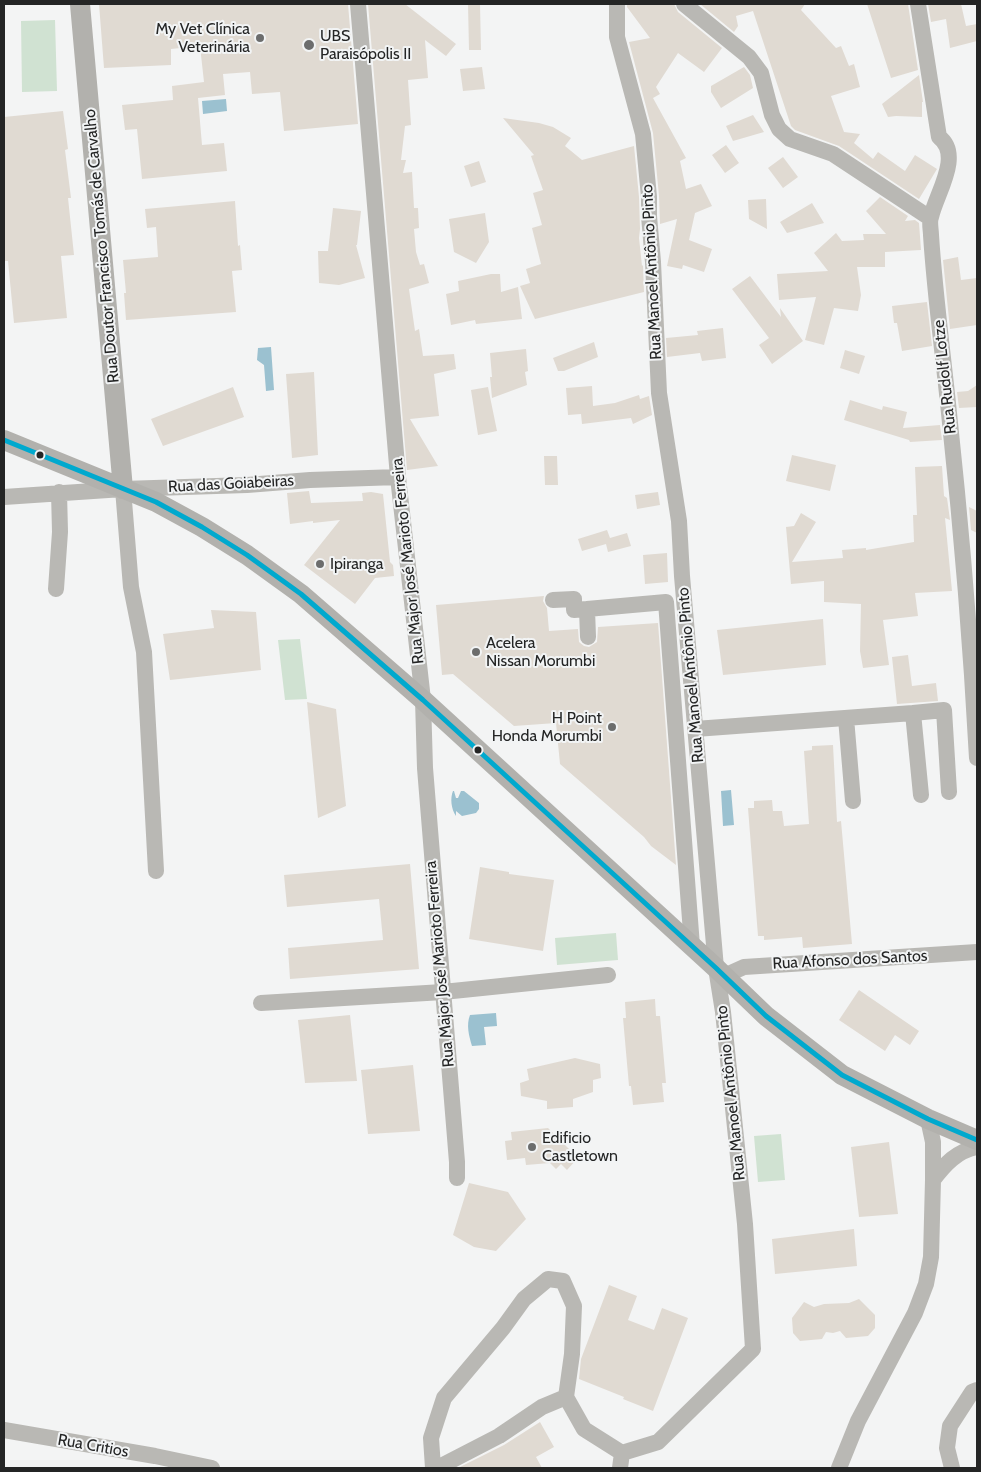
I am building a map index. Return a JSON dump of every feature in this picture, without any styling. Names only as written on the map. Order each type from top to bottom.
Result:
[{"type":"main road","name":"Rua Doutor Francisco Tomás de Carvalho","points":[[80,4],[123,488]]},
{"type":"main road","points":[[4,440],[156,502],[248,555],[301,594],[423,700],[766,1016],[842,1075],[928,1119],[977,1140]]},
{"type":"street","name":"Rua Major José Marioto Ferreira","points":[[358,4],[398,477],[423,700],[425,768],[457,1178]]},
{"type":"street","name":"Rua Manoel Antônio Pinto","points":[[617,4],[617,36],[643,134],[649,197],[659,393],[680,521],[682,576],[695,729],[745,1224],[753,1349],[658,1442],[621,1461]]},
{"type":"street","points":[[684,4],[749,57],[761,73],[772,114],[779,129],[790,138],[833,154],[930,218]]},
{"type":"street","name":"Rua Rudolf Lotze","points":[[918,4],[939,137],[945,141],[948,147],[946,174],[930,218],[934,279],[950,422],[968,619],[977,758]]},
{"type":"street","name":"Rua das Goiabeiras","points":[[4,497],[123,488],[247,485],[310,480],[398,477]]},
{"type":"street","points":[[123,488],[131,587],[144,652],[156,872]]},
{"type":"street","points":[[56,589],[60,532],[59,492]]},
{"type":"street","points":[[553,600],[574,599],[574,610],[666,602],[692,946]]},
{"type":"street","points":[[587,609],[588,637]]},
{"type":"street","points":[[695,729],[944,710],[949,792]]},
{"type":"street","points":[[913,713],[921,795]]},
{"type":"street","points":[[846,718],[853,801]]},
{"type":"street","name":"Rua Afonso dos Santos","points":[[720,972],[744,967],[977,952]]},
{"type":"street","points":[[260,1003],[442,992],[608,975]]},
{"type":"street","points":[[839,1468],[858,1421],[915,1313],[926,1284],[931,1257],[933,1180],[933,1142],[928,1119]]},
{"type":"street","points":[[933,1180],[951,1158],[977,1147]]},
{"type":"street","points":[[432,1468],[431,1438],[444,1398],[503,1328],[524,1299],[548,1279],[563,1281],[574,1306],[572,1354],[566,1397],[584,1429],[621,1461]]},
{"type":"street","points":[[952,1468],[947,1448],[950,1426],[972,1392],[977,1390]]},
{"type":"street","points":[[437,1468],[499,1436],[542,1407],[566,1397]]},
{"type":"street","name":"Rua Critios","points":[[4,1430],[212,1468]]},
{"type":"green space","points":[[55,20],[57,91],[22,92],[21,21]]},
{"type":"green space","points":[[300,639],[307,699],[285,700],[278,640]]},
{"type":"green space","points":[[616,933],[618,960],[557,965],[555,938]]},
{"type":"green space","points":[[781,1134],[785,1180],[758,1182],[754,1136]]},
{"type":"water","points":[[226,99],[227,111],[203,114],[202,101]]},
{"type":"water","points":[[271,347],[274,390],[266,391],[264,365],[257,360],[258,348]]},
{"type":"water","points":[[731,790],[734,825],[723,826],[721,791]]},
{"type":"water","points":[[453,791],[456,798],[458,798],[461,791],[464,791],[479,803],[479,809],[476,813],[462,816],[456,811],[456,816],[452,804]]},
{"type":"water","points":[[496,1013],[497,1026],[484,1027],[486,1045],[472,1046],[468,1027],[470,1015]]},
{"type":"building","points":[[99,4],[348,4],[358,124],[284,131],[280,92],[252,94],[250,72],[223,74],[225,95],[198,98],[202,145],[224,143],[227,171],[142,179],[137,129],[125,130],[122,105],[173,100],[172,86],[204,82],[200,46],[171,49],[171,65],[104,68]]},
{"type":"building","points":[[368,4],[405,4],[456,44],[446,56],[425,40],[428,78],[408,80],[411,125],[405,126],[401,160],[406,160],[403,173],[412,172],[414,208],[418,208],[419,228],[414,229],[416,252],[420,265],[424,264],[429,283],[409,289],[415,331],[419,329],[423,356],[454,354],[456,369],[434,374],[439,416],[410,419],[438,466],[407,470]]},
{"type":"building","points":[[468,4],[480,4],[481,50],[469,50]]},
{"type":"building","points":[[627,4],[674,4],[678,12],[722,48],[704,72],[678,53],[656,87],[660,94],[653,98],[686,158],[680,161],[686,189],[701,184],[712,206],[695,213],[689,240],[712,249],[704,272],[683,265],[682,269],[667,266],[677,219],[660,224],[653,133],[629,42],[650,38],[627,7]]},
{"type":"building","points":[[700,4],[805,4],[801,10],[836,48],[841,46],[849,66],[854,64],[860,87],[831,96],[844,132],[860,134],[854,143],[873,159],[878,152],[905,171],[915,155],[937,169],[919,199],[839,146],[795,130],[791,126],[753,11],[736,16],[738,26],[734,32]]},
{"type":"building","points":[[867,4],[908,4],[918,70],[891,78]]},
{"type":"building","points":[[928,4],[961,4],[966,26],[977,24],[977,41],[950,48],[946,19],[931,22]]},
{"type":"building","points":[[482,67],[485,89],[463,91],[460,69]]},
{"type":"building","points":[[744,67],[750,75],[753,88],[721,108],[711,92],[711,86]]},
{"type":"building","points":[[919,75],[923,102],[922,117],[888,117],[882,104]]},
{"type":"building","points":[[63,111],[68,149],[65,150],[71,198],[68,198],[74,255],[61,256],[67,318],[14,323],[8,261],[4,261],[4,117]]},
{"type":"building","points":[[753,115],[764,132],[733,141],[726,126]]},
{"type":"building","points":[[503,118],[553,127],[571,138],[565,146],[582,160],[634,146],[639,197],[639,238],[644,292],[535,319],[520,286],[530,283],[526,269],[541,264],[532,228],[542,225],[533,193],[543,190],[531,156],[534,155]]},
{"type":"building","points":[[726,145],[739,163],[725,173],[712,155]]},
{"type":"building","points":[[783,157],[798,177],[783,188],[768,168]]},
{"type":"building","points":[[479,161],[486,182],[471,187],[464,166]]},
{"type":"building","points":[[880,197],[908,216],[905,221],[915,220],[919,223],[921,250],[885,252],[885,267],[857,267],[861,295],[858,311],[834,308],[824,345],[805,340],[816,297],[779,300],[777,274],[828,271],[814,253],[836,233],[842,241],[864,240],[863,234],[886,234],[866,211]]},
{"type":"building","points":[[766,199],[767,229],[749,219],[748,200]]},
{"type":"building","points":[[235,201],[238,246],[240,245],[242,270],[232,271],[236,312],[126,320],[123,260],[158,257],[156,227],[147,228],[145,209]]},
{"type":"building","points":[[812,203],[824,223],[787,233],[780,222]]},
{"type":"building","points":[[333,208],[361,211],[356,245],[365,278],[339,285],[319,283],[318,251],[328,251]]},
{"type":"building","points":[[485,213],[489,242],[476,263],[454,252],[449,219]]},
{"type":"building","points":[[958,257],[961,280],[977,278],[977,325],[950,329],[943,260]]},
{"type":"building","points":[[500,274],[501,292],[518,287],[522,319],[476,324],[475,320],[451,325],[446,294],[459,291],[458,281]]},
{"type":"building","points":[[750,276],[781,317],[780,308],[803,341],[772,364],[759,345],[769,338],[732,289]]},
{"type":"building","points":[[927,302],[932,346],[902,351],[897,323],[894,323],[892,306]]},
{"type":"building","points":[[723,328],[726,358],[702,361],[700,353],[667,357],[666,338],[698,335],[697,331]]},
{"type":"building","points":[[594,342],[598,357],[564,371],[558,371],[553,358]]},
{"type":"building","points":[[526,349],[528,371],[525,372],[527,385],[492,398],[490,353]]},
{"type":"building","points":[[845,350],[865,356],[859,374],[840,368]]},
{"type":"building","points":[[314,372],[318,455],[292,458],[286,374]]},
{"type":"building","points":[[977,385],[977,407],[959,408],[957,392],[968,391]]},
{"type":"building","points":[[592,386],[593,406],[615,403],[639,395],[640,399],[649,396],[652,415],[633,424],[631,418],[582,424],[581,414],[568,415],[566,388]]},
{"type":"building","points":[[233,387],[244,417],[163,446],[151,419]]},
{"type":"building","points":[[488,387],[497,431],[478,435],[471,390]]},
{"type":"building","points":[[850,400],[882,410],[883,406],[907,412],[903,428],[940,425],[942,440],[910,442],[909,440],[844,420]]},
{"type":"building","points":[[792,455],[836,465],[830,491],[786,481]]},
{"type":"building","points":[[544,456],[557,456],[558,485],[545,485]]},
{"type":"building","points":[[942,466],[944,496],[947,498],[950,520],[945,518],[952,591],[915,593],[918,616],[883,620],[889,665],[863,668],[860,651],[861,604],[824,602],[824,581],[791,584],[786,527],[794,526],[801,513],[816,522],[792,562],[843,558],[842,550],[866,548],[866,550],[914,542],[913,515],[917,515],[915,467]]},
{"type":"building","points":[[309,491],[311,503],[363,501],[362,493],[383,494],[390,562],[393,565],[394,576],[375,578],[355,604],[304,565],[340,520],[290,524],[287,493]]},
{"type":"building","points":[[658,492],[660,505],[637,509],[635,495]]},
{"type":"building","points":[[969,507],[977,511],[977,533],[971,530]]},
{"type":"building","points":[[607,530],[610,538],[627,533],[631,546],[608,552],[606,544],[582,551],[578,539]]},
{"type":"building","points":[[667,553],[668,582],[645,584],[643,555]]},
{"type":"building","points":[[544,596],[543,601],[547,608],[549,631],[578,629],[579,642],[584,646],[589,647],[597,642],[598,627],[658,623],[676,865],[651,846],[644,837],[560,764],[556,723],[514,726],[453,674],[442,675],[436,605]]},
{"type":"building","points":[[211,610],[256,612],[261,670],[170,680],[163,634],[214,628]]},
{"type":"building","points":[[823,619],[826,665],[723,675],[717,630]]},
{"type":"building","points":[[908,655],[912,686],[936,683],[938,701],[897,704],[892,657]]},
{"type":"building","points":[[307,702],[336,709],[346,806],[318,818]]},
{"type":"building","points":[[833,745],[837,822],[841,821],[852,944],[803,948],[802,937],[764,940],[764,936],[758,936],[748,808],[754,808],[754,801],[772,800],[773,811],[782,811],[784,826],[809,824],[804,751],[812,750],[812,746]]},
{"type":"building","points":[[410,864],[419,969],[290,979],[288,948],[383,940],[379,899],[287,907],[284,875]]},
{"type":"building","points":[[480,867],[509,872],[509,874],[554,880],[543,951],[469,939]]},
{"type":"building","points":[[859,990],[919,1031],[910,1045],[895,1035],[885,1051],[839,1020]]},
{"type":"building","points":[[655,999],[656,1016],[660,1016],[666,1083],[662,1083],[664,1102],[633,1105],[631,1086],[629,1086],[623,1018],[626,1018],[625,1002]]},
{"type":"building","points":[[350,1015],[357,1081],[305,1083],[298,1020]]},
{"type":"building","points":[[575,1058],[600,1064],[601,1078],[593,1080],[593,1092],[573,1099],[573,1107],[547,1109],[547,1101],[521,1096],[520,1083],[529,1080],[527,1069]]},
{"type":"building","points":[[413,1065],[420,1131],[368,1134],[361,1070]]},
{"type":"building","name":"Edificio Castletown","points":[[548,1128],[569,1149],[567,1151],[576,1160],[567,1170],[561,1164],[556,1169],[550,1163],[526,1165],[525,1158],[507,1160],[505,1141],[512,1140],[511,1132]]},
{"type":"building","points":[[889,1142],[898,1214],[859,1217],[851,1147]]},
{"type":"building","points":[[469,1183],[508,1192],[526,1219],[496,1251],[474,1247],[453,1235]]},
{"type":"building","points":[[854,1229],[857,1266],[775,1274],[772,1239]]},
{"type":"building","points":[[609,1285],[637,1296],[628,1320],[654,1330],[662,1308],[688,1318],[653,1411],[579,1379],[581,1359]]},
{"type":"building","points":[[859,1299],[875,1315],[875,1328],[868,1336],[846,1338],[840,1331],[826,1332],[822,1339],[800,1341],[793,1333],[792,1318],[804,1302],[814,1307],[824,1304],[849,1303]]},
{"type":"building","points":[[540,1422],[554,1447],[536,1457],[542,1468],[458,1468],[504,1445]]},
{"type":"transit line","points":[[4,440],[156,502],[202,527],[247,555],[301,594],[423,700],[766,1016],[842,1075],[928,1119],[977,1140]]},
{"type":"place","name":"My Vet Clínica Veterinária","points":[[260,38]]},
{"type":"place","name":"UBS Paraisópolis II","points":[[309,45]]},
{"type":"place","name":"Ipiranga","points":[[320,564]]},
{"type":"place","name":"Acelera Nissan Morumbi","points":[[476,652]]},
{"type":"place","name":"H Point Honda Morumbi","points":[[612,727]]},
{"type":"place","name":"Edificio Castletown","points":[[532,1147]]}]
